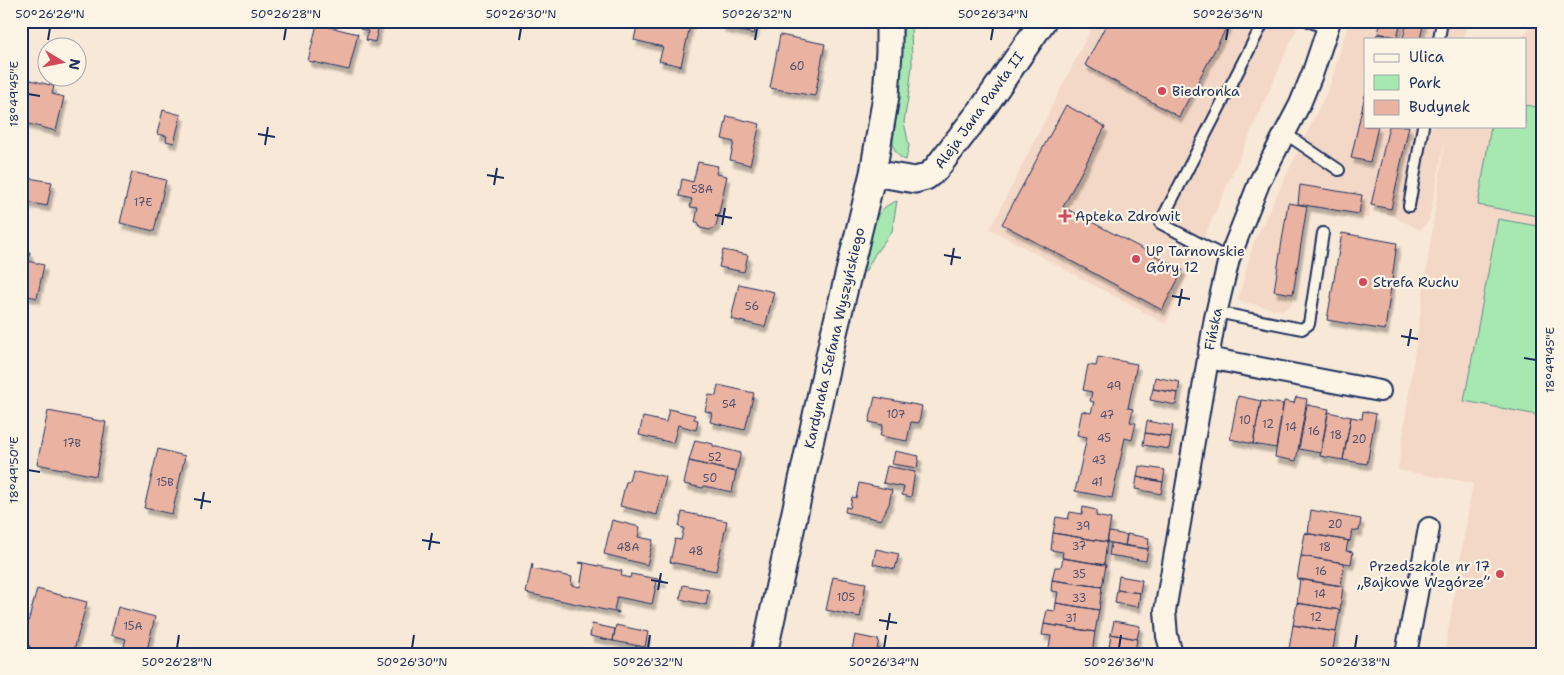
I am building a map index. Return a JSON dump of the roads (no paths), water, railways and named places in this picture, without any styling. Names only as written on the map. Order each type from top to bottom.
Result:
[{"type":"street","name":"Kardynała Stefana Wyszyńskiego","points":[[764,654],[834,333],[873,173],[886,96],[889,21]]},
{"type":"street","name":"Aleja Jana Pawła II","points":[[873,173],[915,180],[926,177],[935,170],[983,108],[1043,21]]},
{"type":"street","name":"Fińska","points":[[1172,654],[1167,636],[1165,611],[1216,312],[1230,259],[1260,183],[1286,134],[1314,72],[1322,24]]},
{"type":"street","points":[[1208,358],[1380,391]]},
{"type":"street","points":[[1406,654],[1429,528]]},
{"type":"lane","points":[[1230,259],[1160,223],[1264,21]]},
{"type":"lane","points":[[1439,38],[1442,21]]},
{"type":"lane","points":[[1409,206],[1423,128]]},
{"type":"lane","points":[[1286,134],[1338,170]]},
{"type":"lane","points":[[1216,312],[1302,329],[1309,324],[1323,233]]},
{"type":"place","name":"Biedronka","points":[[1162,91]]},
{"type":"place","name":"Apteka Zdrowit","points":[[1065,216]]},
{"type":"place","name":"UP Tarnowskie Góry 12","points":[[1136,259]]},
{"type":"place","name":"Strefa Ruchu","points":[[1363,282]]},
{"type":"place","name":"Przedszkole nr 17 „Bajkowe Wzgórze”","points":[[1500,574]]}]
